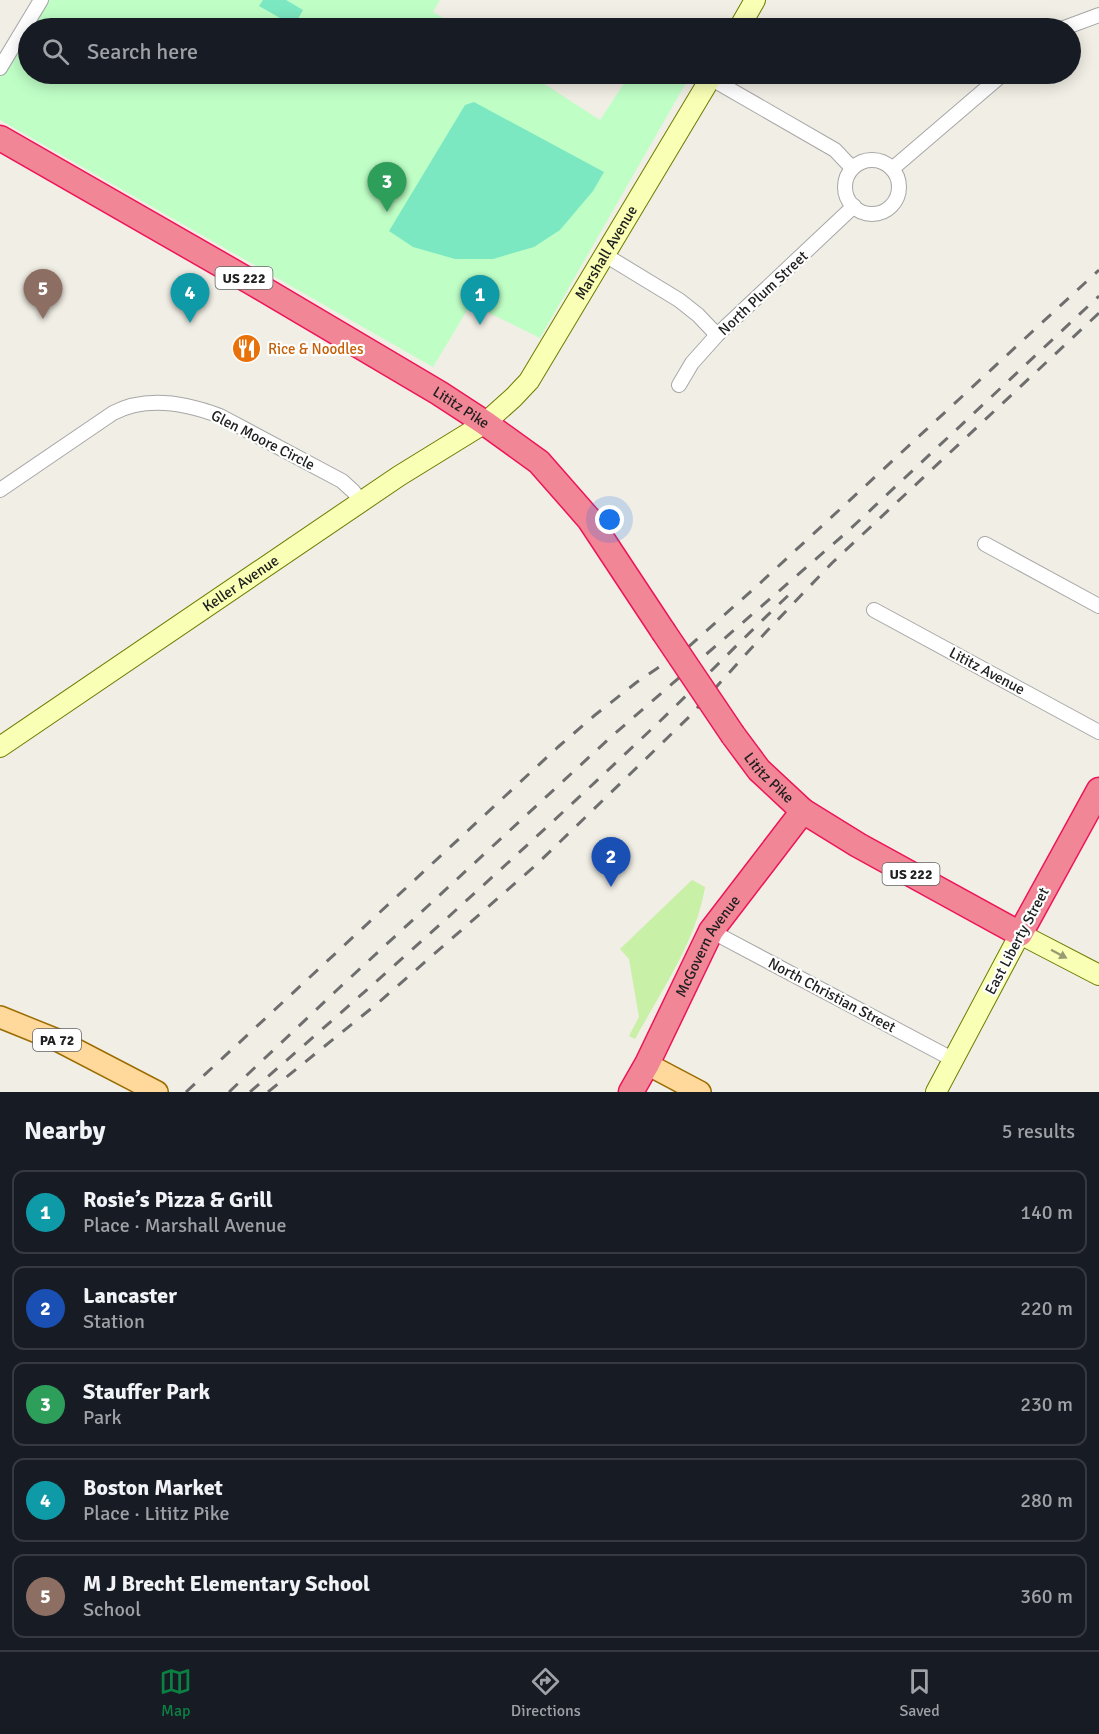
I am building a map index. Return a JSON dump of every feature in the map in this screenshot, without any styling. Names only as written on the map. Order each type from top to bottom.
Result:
[{"type":"highway","name":"Lititz Pike","points":[[0,138],[439,393],[538,462],[589,519],[733,735],[759,770],[803,811]]},
{"type":"highway","name":"East Liberty Street","points":[[1020,933],[1099,790]]},
{"type":"highway","name":"McGovern Avenue","points":[[631,1092],[711,931],[803,811]]},
{"type":"highway","name":"US 222","points":[[803,811],[858,845],[1020,933]]},
{"type":"main road","points":[[745,18],[756,0]]},
{"type":"main road","name":"Marshall Avenue","points":[[485,423],[528,381],[706,84]]},
{"type":"main road","name":"Keller Avenue","points":[[0,747],[361,501],[485,423]]},
{"type":"main road","points":[[1020,933],[1099,975]]},
{"type":"main road","name":"East Liberty Street","points":[[936,1092],[1020,933]]},
{"type":"main road","name":"PA 72","points":[[0,1017],[57,1040],[157,1092]]},
{"type":"main road","points":[[646,1064],[700,1092]]},
{"type":"street","points":[[30,18],[41,0]]},
{"type":"street","points":[[1081,22],[1099,15]]},
{"type":"street","points":[[0,68],[18,38]]},
{"type":"street","points":[[725,84],[836,150],[852,168]]},
{"type":"street","points":[[892,169],[991,84]]},
{"type":"street","points":[[878,160],[892,169],[898,182],[898,191],[891,206],[878,213],[871,213],[862,212],[854,206],[846,194],[845,185],[852,168],[864,161],[878,160]]},
{"type":"street","name":"North Plum Street","points":[[679,385],[693,363],[717,335],[854,206]]},
{"type":"street","points":[[605,255],[679,300],[698,315],[717,335]]},
{"type":"street","name":"Glen Moore Circle","points":[[0,490],[113,413],[133,404],[157,402],[208,411],[220,416],[342,481],[361,501]]},
{"type":"street","points":[[985,544],[1099,606]]},
{"type":"street","name":"Lititz Avenue","points":[[874,610],[1099,732]]},
{"type":"street","name":"North Christian Street","points":[[711,931],[954,1060]]},
{"type":"green space","points":[[41,0],[440,0],[433,12],[443,18],[30,18]]},
{"type":"green space","points":[[263,0],[286,0],[303,10],[298,18],[280,18],[259,6]]},
{"type":"green space","points":[[18,38],[18,84],[544,84],[600,120],[623,84],[685,84],[540,338],[471,304],[433,367],[0,120],[0,68]]},
{"type":"green space","points":[[474,102],[604,172],[593,191],[560,230],[534,247],[493,259],[455,259],[413,247],[389,231],[465,105]]},
{"type":"green space","points":[[692,880],[705,887],[694,927],[676,966],[635,1039],[629,1036],[639,1017],[629,959],[620,949]]},
{"type":"railway","points":[[186,1092],[558,747],[637,682],[686,649],[1099,270]]},
{"type":"railway","points":[[229,1092],[612,736],[847,532],[1099,296]]},
{"type":"railway","points":[[268,1092],[378,1003],[536,865],[689,717],[832,563],[1099,313]]},
{"type":"railway","points":[[250,1092],[558,817],[794,590]]},
{"type":"place","name":"Stauffer Park","points":[[387,212]]},
{"type":"place","name":"M J Brecht Elementary School","points":[[43,319]]},
{"type":"place","name":"Boston Market","points":[[190,323]]},
{"type":"place","name":"Rosie’s Pizza & Grill","points":[[480,325]]},
{"type":"place","name":"Rice & Noodles","points":[[247,349]]},
{"type":"place","name":"Lancaster","points":[[611,887]]}]
